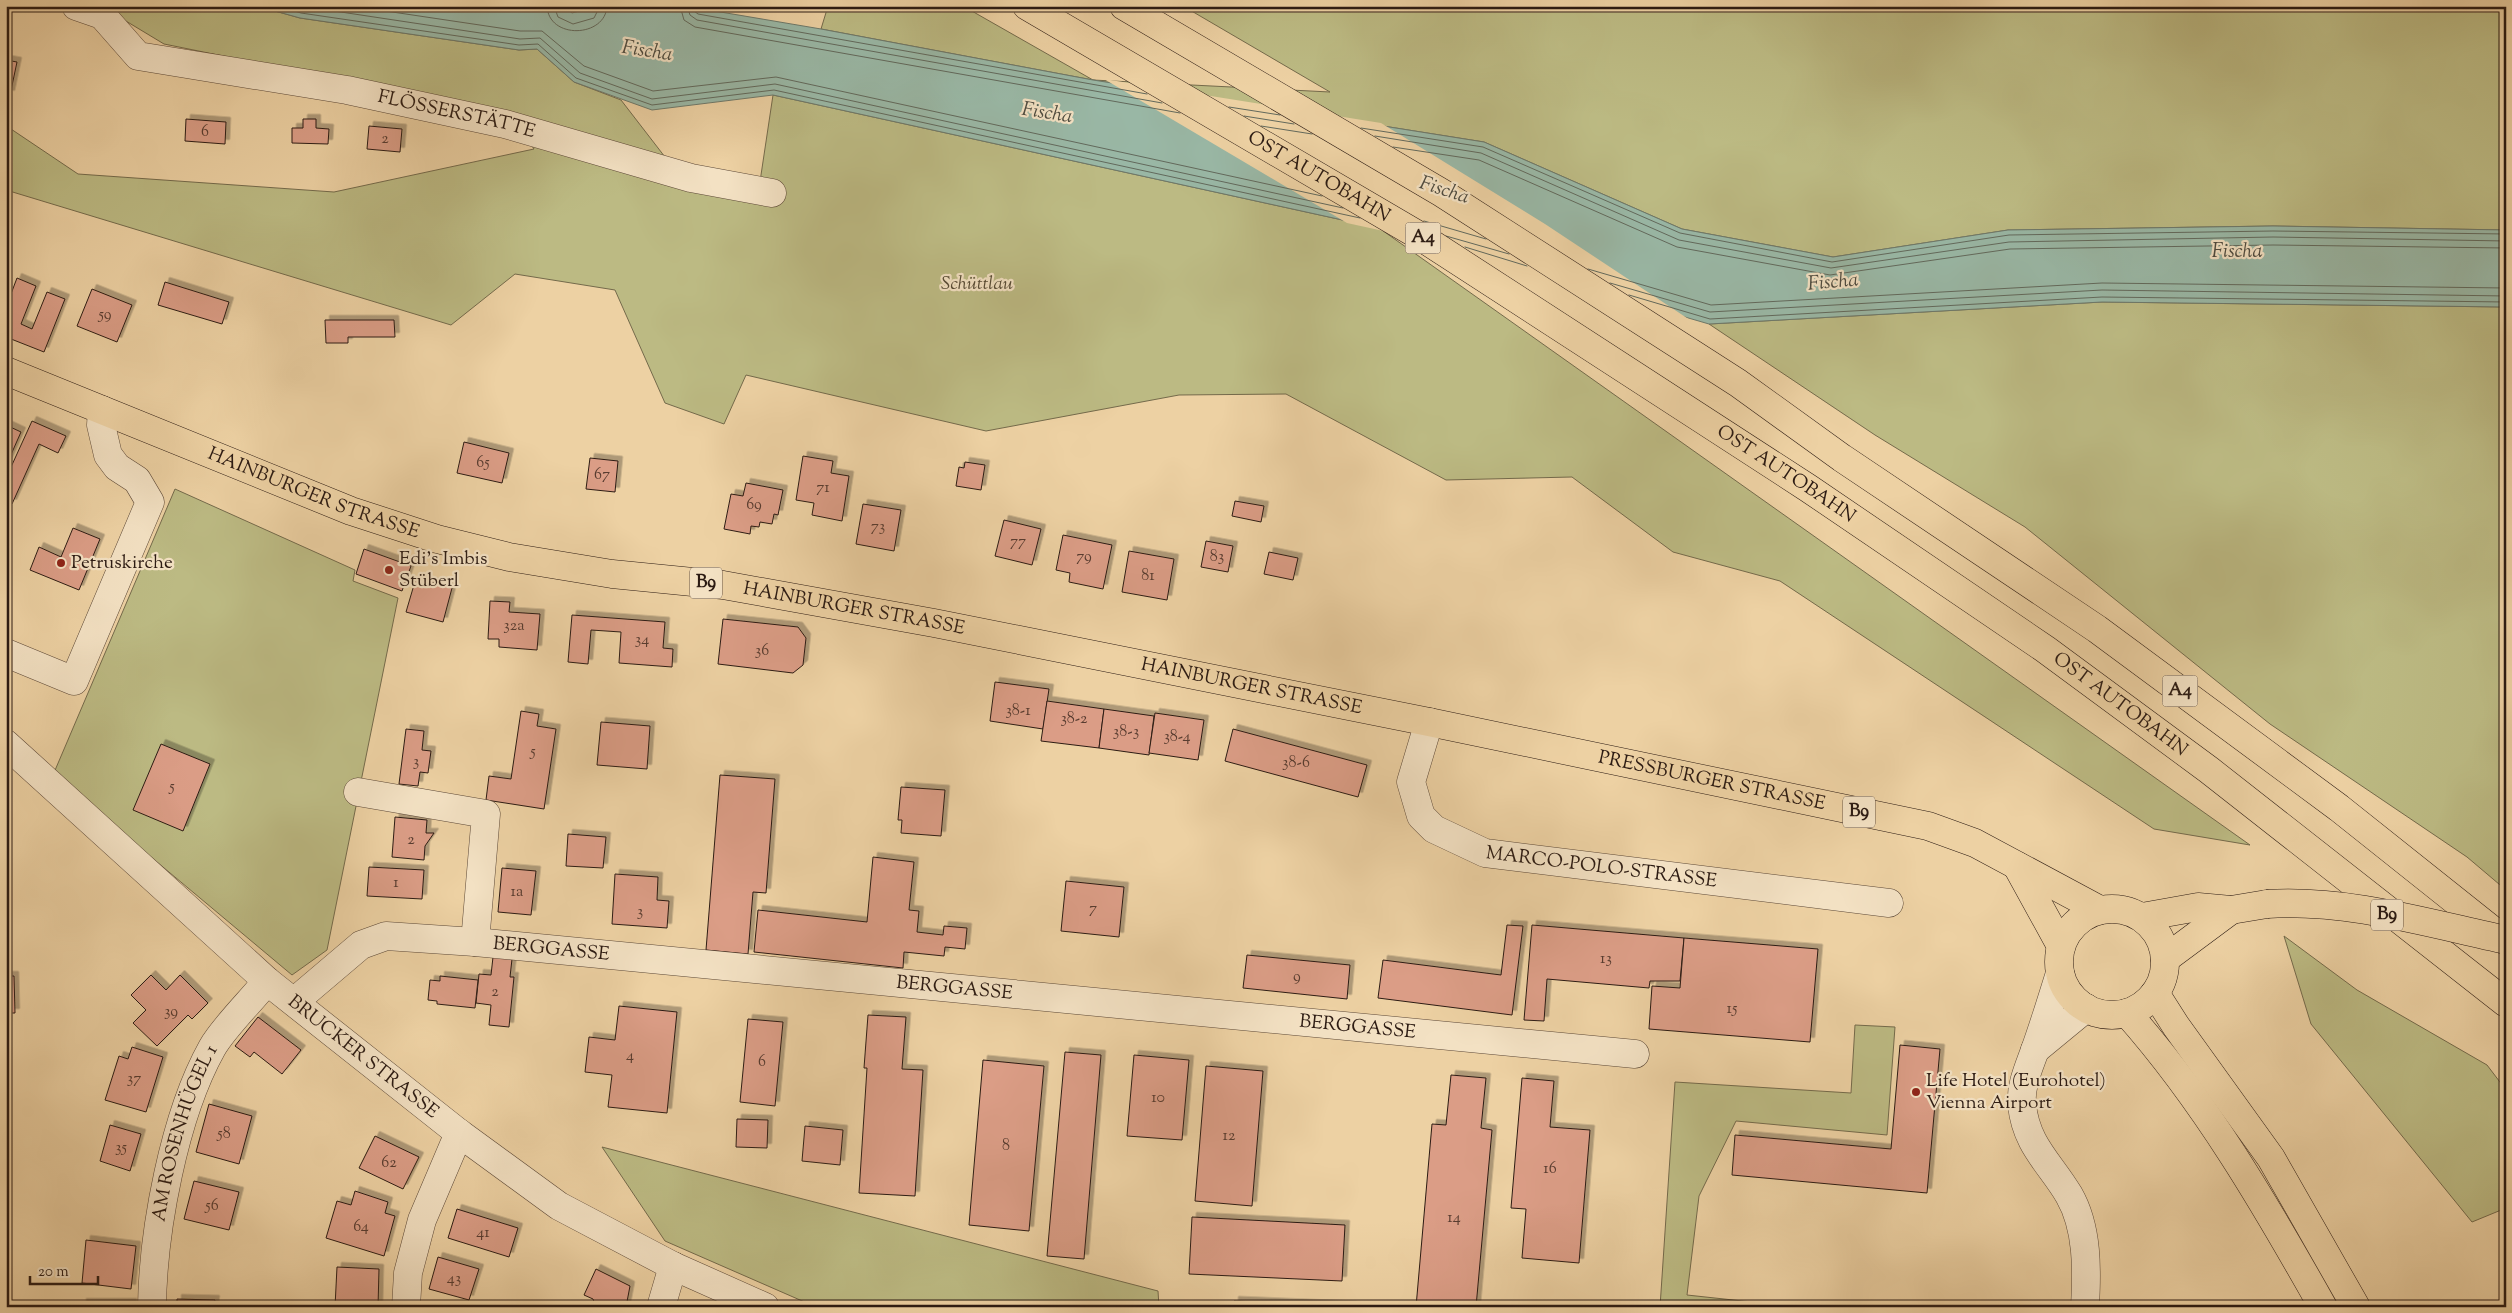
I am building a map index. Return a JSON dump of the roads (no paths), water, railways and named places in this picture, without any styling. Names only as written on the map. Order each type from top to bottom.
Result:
[{"type":"main road","name":"OST AUTOBAHN","points":[[1027,6],[1418,235],[1808,488],[2046,649],[2209,770],[2506,1003]]},
{"type":"main road","name":"A4","points":[[1124,6],[1442,193],[1738,383],[1842,458],[2097,629],[2339,808],[2506,941]]},
{"type":"main road","name":"HAINBURGER STRASSE","points":[[6,371],[351,511],[437,539],[509,557],[612,574],[723,584],[963,628],[1429,722]]},
{"type":"main road","name":"PRESSBURGER STRASSE","points":[[1429,722],[1928,826],[1975,843],[2100,910]]},
{"type":"main road","points":[[2017,866],[2061,946]]},
{"type":"main road","name":"B9","points":[[2142,918],[2198,907],[2231,910],[2267,904],[2297,902],[2353,907],[2506,941]]},
{"type":"main road","name":"B9","points":[[2100,910],[2122,910],[2142,918],[2158,935],[2166,958],[2162,982],[2156,993]]},
{"type":"main road","points":[[2100,910],[2087,915],[2076,923],[2067,934],[2061,946],[2060,974],[2065,987],[2074,999],[2086,1008],[2099,1013],[2127,1013],[2143,1005],[2156,993],[2176,1026],[2271,1158],[2356,1307]]},
{"type":"main road","name":"B9","points":[[2166,958],[2231,910]]},
{"type":"main road","points":[[2127,1013],[2162,1053],[2263,1200],[2323,1307]]},
{"type":"street","name":"FLÖSSERSTÄTTE","points":[[76,6],[102,14],[138,56],[347,90],[505,124],[691,178],[772,193]]},
{"type":"street","points":[[6,653],[74,681],[150,502],[137,480],[117,467],[108,455],[102,425],[102,410]]},
{"type":"street","name":"MARCO-POLO-STRASSE","points":[[1429,722],[1411,782],[1421,816],[1434,829],[1485,853],[1889,902]]},
{"type":"street","name":"BRUCKER STRASSE","points":[[6,744],[267,981],[295,1001],[459,1133],[559,1206],[673,1266],[764,1307]]},
{"type":"street","points":[[358,792],[486,814],[475,942]]},
{"type":"street","name":"BERGGASSE","points":[[295,1001],[361,945],[386,936],[475,942],[1635,1054]]},
{"type":"street","points":[[2060,974],[2025,1076],[2022,1103],[2028,1133],[2041,1157],[2070,1196],[2082,1231],[2086,1276],[2085,1307]]},
{"type":"street","name":"AM ROSENHÜGEL 1","points":[[152,1307],[152,1282],[164,1193],[188,1103],[212,1047],[267,981]]},
{"type":"street","points":[[2035,1050],[2086,1008]]},
{"type":"street","points":[[406,1307],[408,1273],[422,1220],[459,1133]]},
{"type":"street","points":[[661,1307],[673,1266]]},
{"type":"water","name":"Fischa","points":[[257,6],[563,6],[572,13],[597,6],[685,6],[821,29],[1093,80],[1484,142],[1682,229],[1833,257],[2008,230],[2273,226],[2506,230],[2506,307],[2102,302],[1709,324],[1379,228],[773,95],[652,110],[574,82],[537,49],[519,50],[300,18]]},
{"type":"place","name":"Petruskirche","points":[[61,563]]},
{"type":"place","name":"Edi's Imbis Stüberl","points":[[389,570]]},
{"type":"place","name":"Life Hotel (Eurohotel) Vienna Airport","points":[[1916,1092]]},
{"type":"park label","name":"Schüttlau","points":[[977,284]]}]
